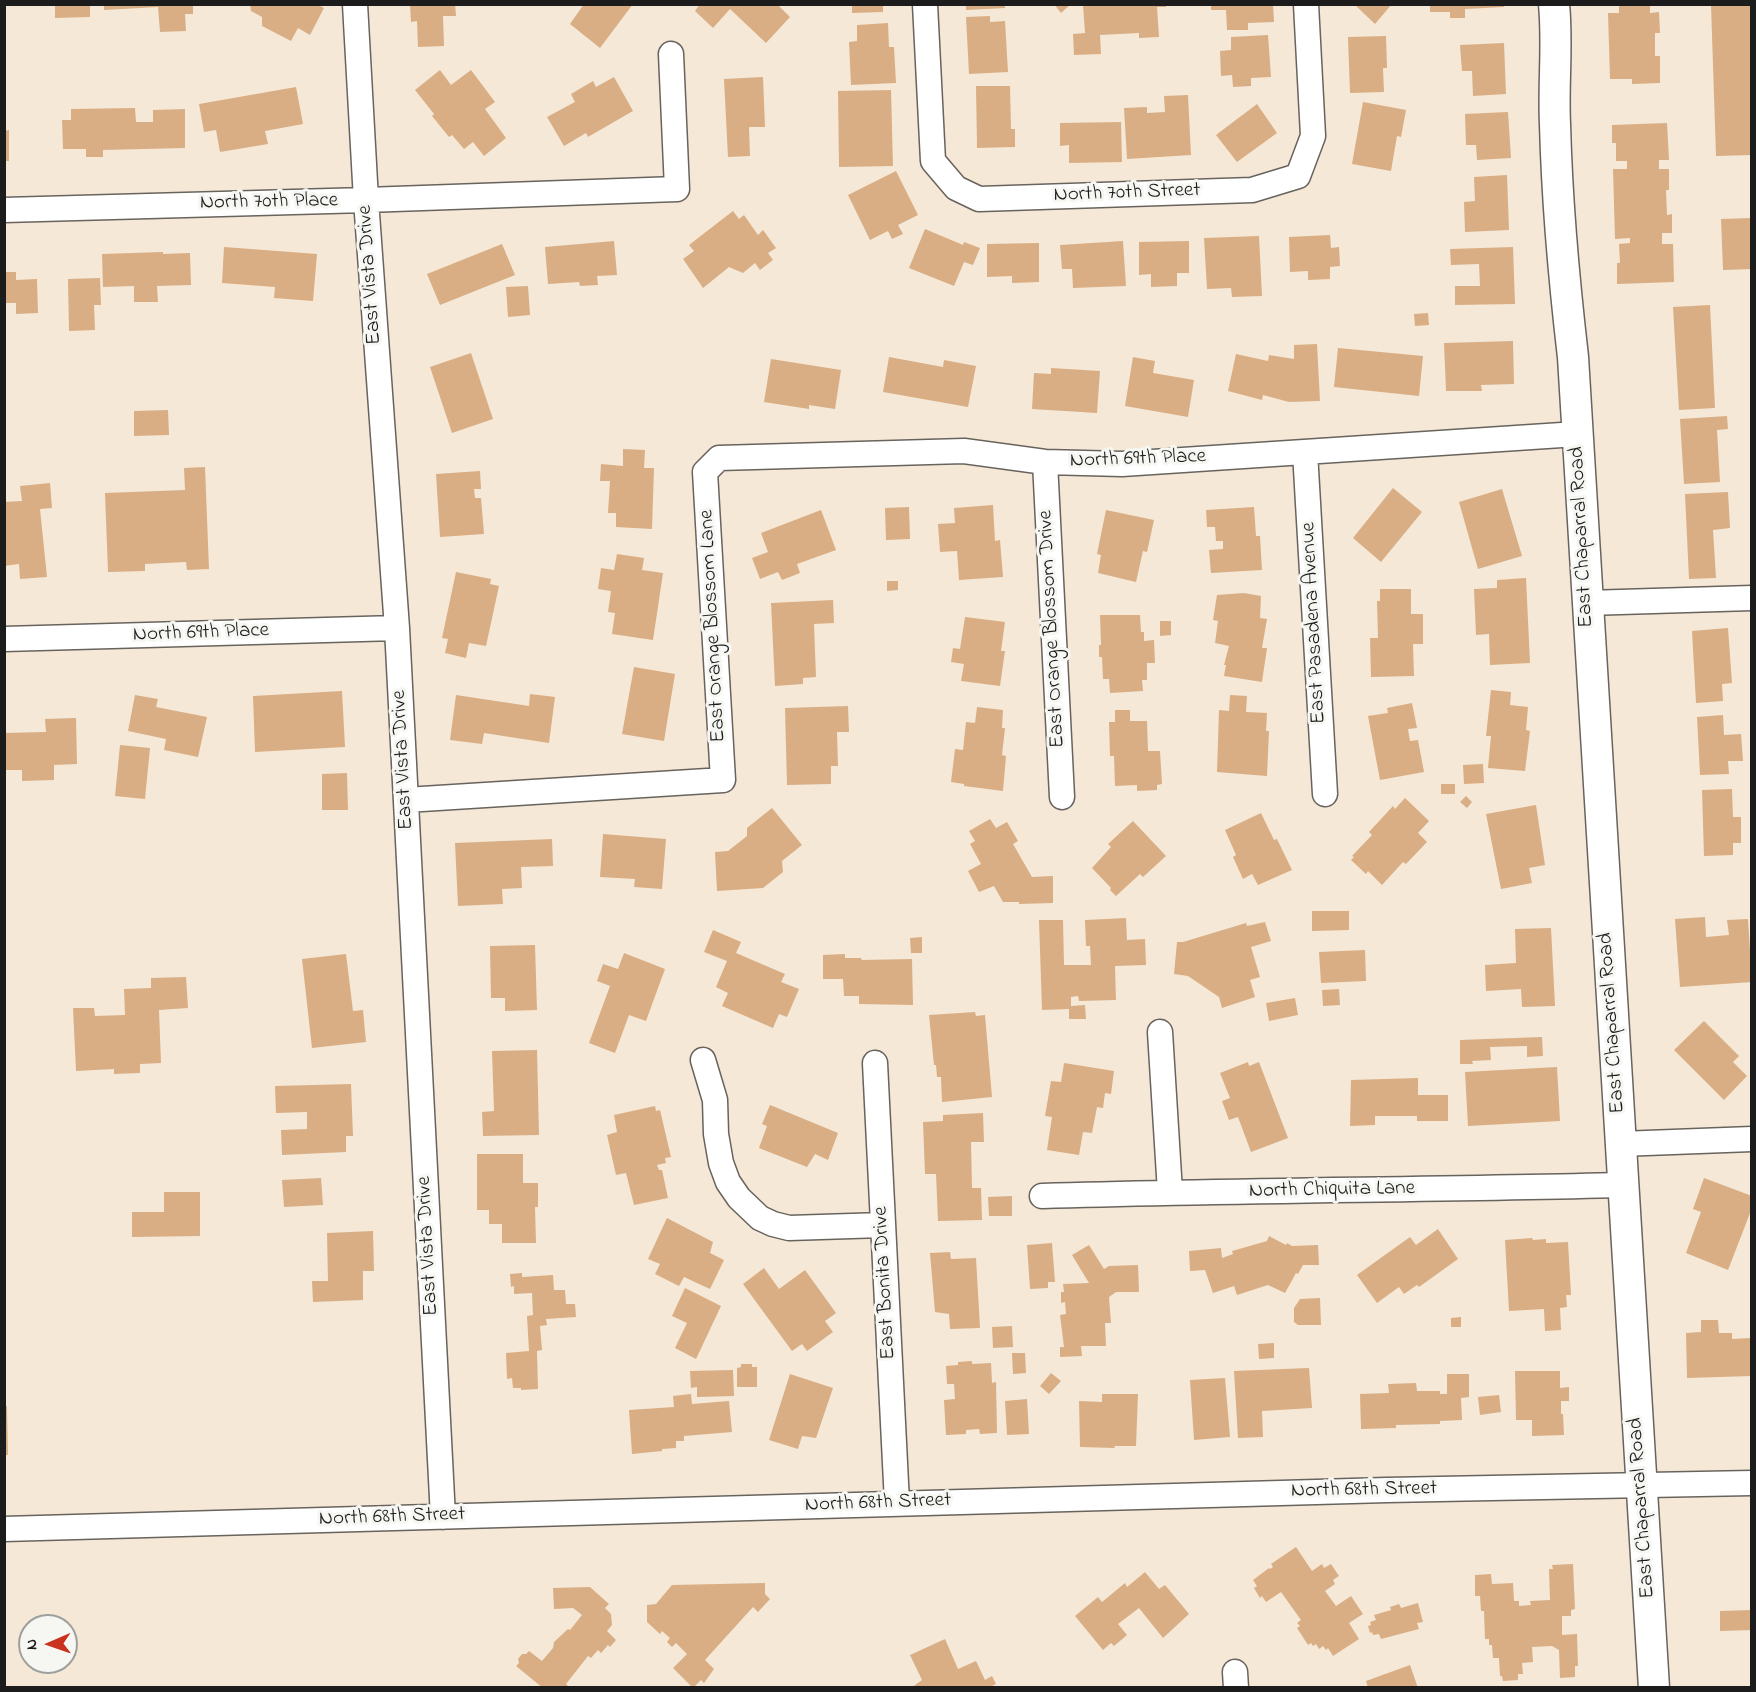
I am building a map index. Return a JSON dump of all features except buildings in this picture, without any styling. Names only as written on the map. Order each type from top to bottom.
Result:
[{"type":"main road","name":"East Chaparral Road","points":[[1554,4],[1557,36],[1555,135],[1565,288],[1573,357],[1654,1688]]},
{"type":"main road","name":"East Chaparral Road","points":[[1573,4],[1575,58],[1573,98],[1582,294],[1573,357]]},
{"type":"street","name":"East Vista Drive","points":[[355,4],[366,200],[397,628],[443,1516]]},
{"type":"street","name":"North 70th Street","points":[[925,4],[933,161],[956,188],[979,199],[1252,190],[1298,176],[1313,136],[1306,4]]},
{"type":"street","name":"North 70th Place","points":[[4,210],[677,189],[670,54]]},
{"type":"street","name":"North 69th Place","points":[[705,472],[719,458],[964,451],[1045,462],[1122,464],[1577,434]]},
{"type":"street","name":"East Pasadena Avenue","points":[[1305,452],[1325,794]]},
{"type":"street","name":"East Orange Blossom Drive","points":[[1045,462],[1062,796]]},
{"type":"street","name":"East Orange Blossom Lane","points":[[406,800],[723,780],[705,472]]},
{"type":"street","points":[[1587,603],[1752,598]]},
{"type":"street","name":"North 69th Place","points":[[4,639],[397,628]]},
{"type":"street","points":[[1160,1032],[1170,1192]]},
{"type":"street","points":[[703,1060],[715,1100],[716,1134],[721,1163],[728,1182],[739,1198],[760,1218],[789,1228],[883,1225]]},
{"type":"street","name":"East Bonita Drive","points":[[875,1063],[897,1503]]},
{"type":"street","points":[[1620,1144],[1752,1139]]},
{"type":"street","name":"North Chiquita Lane","points":[[1042,1196],[1623,1185]]},
{"type":"street","name":"North 68th Street","points":[[4,1529],[897,1503],[1752,1483]]}]
